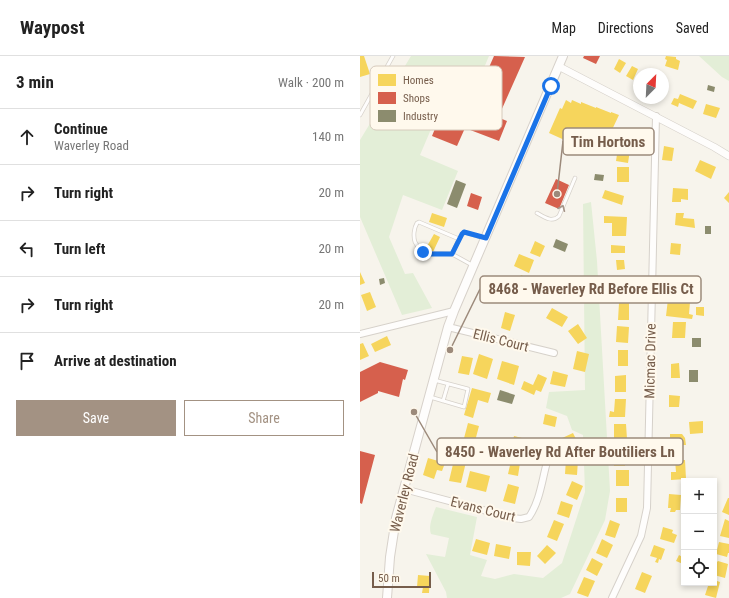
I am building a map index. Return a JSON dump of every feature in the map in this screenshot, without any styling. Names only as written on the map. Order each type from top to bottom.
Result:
[{"type":"main road","name":"Waverley Road","points":[[387,598],[390,557],[395,523],[448,327],[560,67],[563,56]]},
{"type":"street","points":[[560,67],[656,116],[729,156]]},
{"type":"street","name":"Micmac Drive","points":[[612,598],[641,536],[647,508],[656,116]]},
{"type":"street","points":[[360,334],[454,311]]},
{"type":"street","name":"Ellis Court","points":[[448,327],[554,353]]},
{"type":"street","name":"Evans Court","points":[[404,489],[521,519],[529,517],[534,511],[547,462]]},
{"type":"lane","points":[[387,66],[393,56]]},
{"type":"lane","points":[[360,115],[370,97]]},
{"type":"lane","points":[[537,213],[550,219],[559,216],[575,178]]},
{"type":"lane","points":[[459,239],[419,222],[415,225],[413,238],[423,252],[430,254],[452,254],[474,265]]},
{"type":"lane","points":[[452,254],[464,232],[486,238]]},
{"type":"lane","points":[[429,397],[464,406],[468,389],[434,380]]},
{"type":"lane","points":[[443,401],[448,384]]},
{"type":"green space","points":[[411,56],[489,56],[485,66],[405,66]]},
{"type":"green space","points":[[699,56],[729,56],[729,81],[722,77]]},
{"type":"green space","points":[[370,124],[370,130],[431,130],[420,155],[458,171],[442,210],[403,195],[389,237],[405,274],[413,273],[432,308],[402,315],[360,217],[360,140]]},
{"type":"green space","points":[[591,202],[597,261],[610,491],[605,520],[570,594],[561,598],[447,598],[446,592],[426,554],[445,557],[449,538],[431,534],[430,531],[431,520],[436,507],[477,517],[470,555],[487,560],[481,576],[495,579],[514,574],[543,578],[562,563],[585,492],[583,435],[572,430],[567,416],[546,408],[549,392],[585,390],[583,204]]},
{"type":"building: Homes","points":[[360,56],[364,56],[370,74],[360,77]]},
{"type":"building: Homes","points":[[666,56],[676,57],[676,59],[680,61],[678,70],[665,66],[667,60],[665,59]]},
{"type":"building: Homes","points":[[619,59],[626,63],[620,73],[614,69]]},
{"type":"building: Homes","points":[[632,66],[636,68],[633,68],[633,80],[626,76]]},
{"type":"building: Homes","points":[[680,94],[697,101],[693,109],[679,103],[678,107],[671,104],[674,98],[678,99]]},
{"type":"building: Homes","points":[[566,100],[571,103],[572,100],[581,104],[581,102],[619,115],[610,134],[617,138],[611,152],[594,144],[591,152],[549,133],[560,108],[562,109]]},
{"type":"building: Homes","points":[[706,104],[720,108],[716,118],[703,114]]},
{"type":"building: Homes","points":[[664,146],[674,148],[672,161],[662,160]]},
{"type":"building: Homes","points":[[618,148],[630,150],[628,163],[616,161]]},
{"type":"building: Homes","points":[[700,160],[716,167],[711,179],[695,171]]},
{"type":"building: Homes","points":[[617,167],[629,167],[629,182],[617,182]]},
{"type":"building: Homes","points":[[673,188],[688,189],[688,200],[681,199],[681,202],[672,202]]},
{"type":"building: Homes","points":[[605,190],[624,196],[622,205],[602,198]]},
{"type":"building: Homes","points":[[729,192],[729,203],[724,198]]},
{"type":"building: Homes","points":[[432,213],[447,218],[444,227],[429,222]]},
{"type":"building: Homes","points":[[676,213],[684,213],[683,218],[694,219],[695,228],[675,225]]},
{"type":"building: Homes","points":[[604,216],[627,217],[626,236],[612,236],[612,223],[604,223]]},
{"type":"building: Homes","points":[[434,234],[440,237],[433,252],[426,248]]},
{"type":"building: Homes","points":[[535,241],[545,246],[540,257],[530,253]]},
{"type":"building: Homes","points":[[671,243],[681,244],[680,255],[670,254]]},
{"type":"building: Homes","points":[[611,245],[625,246],[625,253],[611,253]]},
{"type":"building: Homes","points":[[519,254],[534,260],[529,273],[514,266]]},
{"type":"building: Homes","points":[[616,260],[624,260],[625,269],[617,270]]},
{"type":"building: Homes","points":[[360,272],[365,283],[360,285]]},
{"type":"building: Homes","points":[[521,275],[537,282],[532,293],[516,286]]},
{"type":"building: Homes","points":[[491,285],[504,292],[499,303],[485,297]]},
{"type":"building: Homes","points":[[370,292],[376,307],[367,311],[361,295]]},
{"type":"building: Homes","points":[[668,299],[690,302],[689,314],[693,315],[692,319],[666,316]]},
{"type":"building: Homes","points":[[619,303],[629,303],[629,320],[618,320]]},
{"type":"building: Homes","points":[[696,307],[704,307],[704,316],[696,315]]},
{"type":"building: Homes","points":[[552,308],[568,317],[562,327],[546,318]]},
{"type":"building: Homes","points":[[505,312],[515,315],[510,331],[501,328]]},
{"type":"building: Homes","points":[[673,322],[686,322],[685,338],[672,338]]},
{"type":"building: Homes","points":[[578,324],[587,338],[578,344],[568,331]]},
{"type":"building: Homes","points":[[617,326],[629,327],[628,343],[616,342]]},
{"type":"building: Homes","points":[[387,336],[391,345],[375,352],[371,344]]},
{"type":"building: Homes","points":[[363,343],[369,356],[360,360],[360,344]]},
{"type":"building: Homes","points":[[618,350],[628,350],[628,366],[618,366]]},
{"type":"building: Homes","points":[[577,351],[589,354],[585,372],[573,369]]},
{"type":"building: Homes","points":[[479,354],[493,359],[487,379],[473,374]]},
{"type":"building: Homes","points":[[462,356],[473,358],[469,375],[458,373]]},
{"type":"building: Homes","points":[[502,361],[519,366],[514,385],[497,379]]},
{"type":"building: Homes","points":[[679,363],[680,378],[671,378],[671,364]]},
{"type":"building: Homes","points":[[553,371],[568,375],[565,387],[550,384]]},
{"type":"building: Homes","points":[[538,374],[547,378],[541,392],[536,390],[534,395],[521,389],[524,381],[533,385]]},
{"type":"building: Homes","points":[[626,375],[626,392],[615,392],[615,376]]},
{"type":"building: Homes","points":[[472,388],[491,393],[488,403],[478,400],[473,418],[464,415]]},
{"type":"building: Homes","points":[[669,395],[680,396],[679,407],[669,407]]},
{"type":"building: Homes","points":[[615,399],[626,399],[625,417],[609,417],[610,411],[614,412]]},
{"type":"building: Homes","points":[[545,414],[557,417],[555,427],[543,424]]},
{"type":"building: Homes","points":[[703,421],[703,433],[690,434],[689,422]]},
{"type":"building: Homes","points":[[468,423],[479,426],[474,445],[463,442]]},
{"type":"building: Homes","points":[[614,424],[626,424],[627,439],[614,439]]},
{"type":"building: Homes","points":[[573,433],[581,449],[569,455],[560,439]]},
{"type":"building: Homes","points":[[670,434],[682,434],[685,438],[686,445],[682,445],[682,450],[665,450],[665,441],[670,441]]},
{"type":"building: Homes","points":[[514,436],[526,439],[522,456],[510,453]]},
{"type":"building: Homes","points":[[613,448],[624,448],[625,466],[614,466]]},
{"type":"building: Homes","points":[[428,458],[445,463],[442,471],[437,470],[434,479],[423,475]]},
{"type":"building: Homes","points":[[566,459],[578,460],[577,475],[565,474]]},
{"type":"building: Homes","points":[[454,460],[466,462],[461,483],[449,481]]},
{"type":"building: Homes","points":[[675,460],[685,460],[686,478],[671,480],[671,472],[676,472]]},
{"type":"building: Homes","points":[[511,461],[520,463],[518,476],[508,474]]},
{"type":"building: Homes","points":[[616,470],[629,470],[629,486],[616,486]]},
{"type":"building: Homes","points":[[470,471],[490,476],[486,492],[466,487]]},
{"type":"building: Homes","points":[[572,481],[583,486],[577,500],[566,495]]},
{"type":"building: Homes","points":[[508,484],[519,487],[515,504],[503,501]]},
{"type":"building: Homes","points":[[669,494],[681,495],[680,510],[670,512],[671,508],[668,508]]},
{"type":"building: Homes","points":[[616,498],[627,498],[627,512],[616,512]]},
{"type":"building: Homes","points":[[729,498],[729,515],[722,512]]},
{"type":"building: Homes","points":[[561,501],[573,505],[569,518],[557,514]]},
{"type":"building: Homes","points":[[725,519],[729,521],[729,538],[720,536]]},
{"type":"building: Homes","points":[[554,520],[564,524],[557,541],[547,537]]},
{"type":"building: Homes","points":[[610,520],[620,524],[615,538],[605,535]]},
{"type":"building: Homes","points":[[663,527],[673,530],[672,533],[677,535],[674,543],[660,539]]},
{"type":"building: Homes","points":[[476,539],[490,543],[487,555],[472,551]]},
{"type":"building: Homes","points":[[602,539],[613,545],[607,558],[596,553]]},
{"type":"building: Homes","points":[[719,542],[729,544],[729,553],[727,557],[717,554]]},
{"type":"building: Homes","points":[[496,544],[511,547],[509,559],[494,556]]},
{"type":"building: Homes","points":[[547,545],[556,553],[545,564],[537,556]]},
{"type":"building: Homes","points":[[654,545],[665,549],[661,560],[659,559],[658,563],[655,562],[657,558],[650,556]]},
{"type":"building: Homes","points":[[517,552],[531,552],[530,566],[517,565]]},
{"type":"building: Homes","points":[[679,555],[681,556],[681,563],[676,561]]},
{"type":"building: Homes","points":[[592,558],[603,564],[597,576],[586,570]]},
{"type":"building: Homes","points":[[717,562],[728,564],[725,578],[717,576]]},
{"type":"building: Homes","points":[[642,572],[652,576],[645,593],[635,589]]},
{"type":"building: Homes","points":[[418,575],[430,576],[429,593],[422,593],[423,587],[417,587]]},
{"type":"building: Homes","points":[[584,577],[595,581],[588,597],[577,593]]},
{"type":"building: Homes","points":[[717,581],[720,582],[716,598],[705,595],[708,586],[717,586]]},
{"type":"building: Shops","points":[[494,56],[525,57],[502,109],[502,66],[490,66]]},
{"type":"building: Shops","points":[[584,56],[600,56],[596,64],[583,58]]},
{"type":"building: Shops","points":[[502,119],[507,121],[499,141],[470,130],[502,130]]},
{"type":"building: Shops","points":[[434,130],[464,130],[457,146],[432,136]]},
{"type":"building: Shops","points":[[556,179],[569,185],[559,209],[545,203]]},
{"type":"building: Shops","points":[[471,193],[482,197],[478,210],[467,206]]},
{"type":"building: Shops","points":[[380,362],[408,370],[405,380],[403,379],[399,397],[378,391],[378,393],[360,402],[360,372]]},
{"type":"building: Shops","points":[[360,451],[375,455],[362,504],[360,503]]},
{"type":"building: Industry","points":[[708,85],[715,87],[714,92],[707,90]]},
{"type":"building: Industry","points":[[595,174],[604,175],[603,181],[594,180]]},
{"type":"building: Industry","points":[[456,180],[466,184],[457,208],[447,204]]},
{"type":"building: Industry","points":[[705,226],[711,226],[711,234],[705,234]]},
{"type":"building: Industry","points":[[556,239],[568,244],[565,252],[553,247]]},
{"type":"building: Industry","points":[[384,278],[385,283],[380,285],[379,279]]},
{"type":"building: Industry","points":[[692,338],[701,338],[701,347],[692,347]]},
{"type":"building: Industry","points":[[689,370],[698,370],[698,382],[689,382]]},
{"type":"building: Industry","points":[[500,390],[515,395],[512,404],[497,400]]},
{"type":"place","name":"Tim Hortons","points":[[557,194]]},
{"type":"place","name":"8468 - Waverley Rd Before Ellis Ct","points":[[450,350]]},
{"type":"place","name":"8450 - Waverley Rd After Boutiliers Ln","points":[[414,412]]},
{"type":"route","points":[[423,252],[430,254],[452,254],[464,232],[486,238],[551,86]]}]
